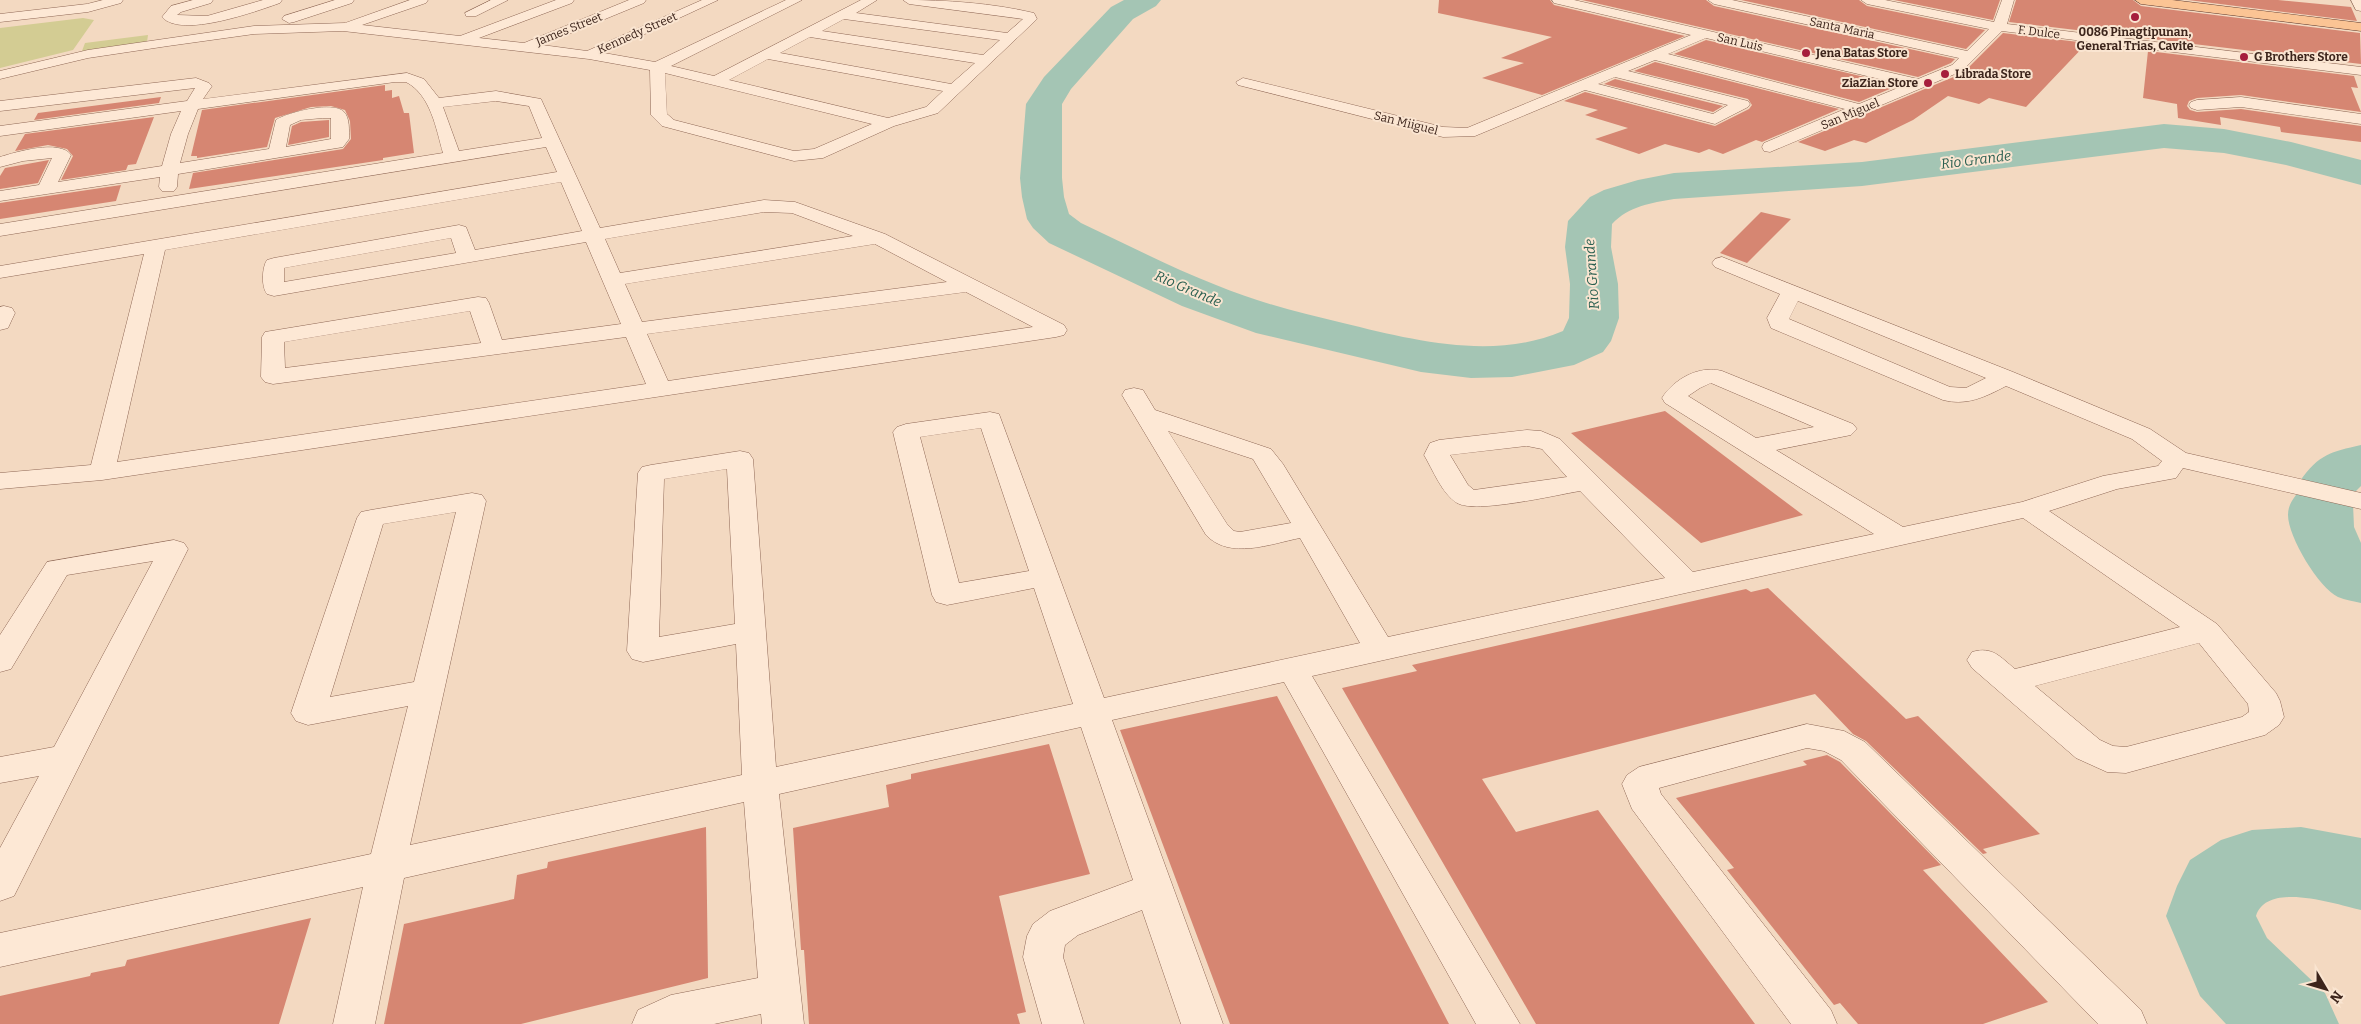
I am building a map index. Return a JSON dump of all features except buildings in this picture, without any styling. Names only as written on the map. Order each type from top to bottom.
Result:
[{"type":"main road","points":[[2141,0],[2361,26]]},
{"type":"street","points":[[51,0],[88,8]]},
{"type":"street","points":[[0,18],[88,8],[117,0]]},
{"type":"street","points":[[207,0],[176,9],[168,17],[178,21],[200,20],[227,15],[276,0]]},
{"type":"street","points":[[254,30],[348,0]]},
{"type":"street","points":[[343,27],[422,0]]},
{"type":"street","points":[[502,0],[471,13],[516,19]]},
{"type":"street","points":[[461,40],[568,0]]},
{"type":"street","name":"James Street","points":[[525,48],[640,0]]},
{"type":"street","name":"Kennedy Street","points":[[589,54],[712,0]]},
{"type":"street","points":[[657,67],[796,0]]},
{"type":"street","points":[[716,82],[871,0]]},
{"type":"street","points":[[657,67],[658,115],[668,123],[794,156],[817,154],[888,123],[932,110],[1030,19],[1029,16],[909,0]]},
{"type":"street","name":"San Luis","points":[[1558,0],[1921,84]]},
{"type":"street","name":"Santa Maria","points":[[1714,0],[1971,56]]},
{"type":"street","name":"F. Dulce","points":[[1867,0],[2000,27],[2228,57],[2290,62],[2361,71]]},
{"type":"street","points":[[2000,27],[2008,0]]},
{"type":"street","points":[[2357,0],[2361,7]]},
{"type":"street","points":[[843,14],[1009,37]]},
{"type":"street","points":[[0,76],[88,54],[254,30],[343,27],[589,54],[657,67],[888,123]]},
{"type":"street","name":"San Miguel","points":[[1770,147],[1957,68],[2000,27]]},
{"type":"street","points":[[807,34],[986,60]]},
{"type":"street","name":"San Miiguel","points":[[1243,82],[1443,132],[1470,133],[1704,34]]},
{"type":"street","points":[[766,55],[955,89]]},
{"type":"street","points":[[1654,55],[1862,109]]},
{"type":"street","points":[[1585,85],[1715,119],[1742,104],[1614,72]]},
{"type":"street","points":[[0,131],[395,78],[410,78],[436,103],[453,158]]},
{"type":"street","points":[[1622,95],[1651,81]]},
{"type":"street","points":[[0,106],[196,82],[204,86],[190,106],[169,170],[166,203]]},
{"type":"street","points":[[436,103],[496,96],[535,102],[660,389]]},
{"type":"street","points":[[2197,105],[2241,102],[2361,119]]},
{"type":"street","points":[[0,230],[552,141]]},
{"type":"street","points":[[0,162],[22,156],[58,152],[62,155],[46,189]]},
{"type":"street","points":[[0,196],[277,153]]},
{"type":"street","points":[[0,272],[567,176]]},
{"type":"street","points":[[0,481],[102,472],[1056,330],[878,238],[796,208],[764,206],[593,235],[467,257],[274,290],[274,264],[459,231],[467,257]]},
{"type":"street","points":[[613,280],[878,238]]},
{"type":"street","points":[[102,472],[156,246]]},
{"type":"street","points":[[1722,263],[2005,377],[2140,434],[2177,459],[2361,500]]},
{"type":"street","points":[[494,348],[478,303],[273,337],[273,377],[494,348],[634,329],[970,285]]},
{"type":"street","points":[[1792,291],[1778,318],[1779,323],[1943,393],[1956,397],[1968,396],[2005,377]]},
{"type":"street","points":[[0,314],[4,313],[0,323]]},
{"type":"street","points":[[1754,446],[1850,428],[1714,376],[1702,377],[1677,393],[1674,398],[1682,404],[1754,446],[1899,537]]},
{"type":"street","points":[[1307,528],[1240,540],[1224,538],[1216,529],[1141,405],[1262,454],[1270,464],[1380,650]]},
{"type":"street","points":[[1045,577],[947,595],[906,432],[990,419],[1045,577],[1092,713],[1156,888],[1202,1024]]},
{"type":"street","points":[[1586,482],[1481,499],[1467,498],[1458,490],[1437,455],[1438,448],[1527,438],[1542,439],[1551,444],[1586,482],[1687,583]]},
{"type":"street","points":[[653,1024],[671,1014],[781,1008],[760,785],[751,631],[740,459],[651,473],[643,651],[751,631]]},
{"type":"street","points":[[0,950],[2028,509],[2112,482],[2167,472],[2177,459]]},
{"type":"street","points":[[354,1024],[387,866],[472,502],[371,518],[308,713],[427,691]]},
{"type":"street","points":[[1983,660],[2088,749],[2107,759],[2126,760],[2253,726],[2268,717],[2264,701],[2206,631],[2028,509]]},
{"type":"street","points":[[0,661],[58,568],[174,549],[0,885]]},
{"type":"street","points":[[2010,682],[2206,631]]},
{"type":"street","points":[[1292,669],[1499,1024]]},
{"type":"street","points":[[1816,1024],[1645,799],[1640,784],[1651,776],[1807,736],[1832,740],[1853,751],[2126,1024]]},
{"type":"street","points":[[0,770],[66,758]]},
{"type":"street","points":[[1063,1024],[1043,957],[1047,936],[1064,923],[1156,888]]},
{"type":"shaded area","points":[[1133,0],[1157,0],[1134,11],[1124,22],[1103,20],[1119,7]]},
{"type":"shaded area","points":[[83,18],[94,20],[73,50],[0,68],[0,28]]},
{"type":"shaded area","points":[[148,35],[147,42],[82,51],[85,43]]},
{"type":"waterway","name":"Rio Grande","points":[[1146,0],[1122,13],[1056,84],[1044,104],[1041,178],[1043,197],[1049,219],[1065,233],[1199,296],[1274,322],[1421,356],[1471,362],[1512,361],[1555,354],[1585,341],[1594,318],[1594,284],[1588,247],[1590,221],[1605,206],[1638,193],[1674,186],[1862,174],[2164,136],[2224,141],[2291,154],[2361,173]]},
{"type":"waterway","points":[[2331,481],[2341,471],[2361,463]]},
{"type":"waterway","points":[[2321,504],[2321,527],[2330,547],[2344,565],[2361,581]]},
{"type":"waterway","points":[[2290,1024],[2233,967],[2211,916],[2221,886],[2252,865],[2301,862],[2361,874]]},
{"type":"place","name":"0086 Pinagtipunan, General Trias, Cavite","points":[[2135,17]]},
{"type":"place","name":"Jena Batas Store","points":[[1806,53]]},
{"type":"place","name":"G Brothers Store","points":[[2244,57]]},
{"type":"place","name":"Librada Store","points":[[1945,74]]},
{"type":"place","name":"ZiaZian Store","points":[[1928,83]]}]
